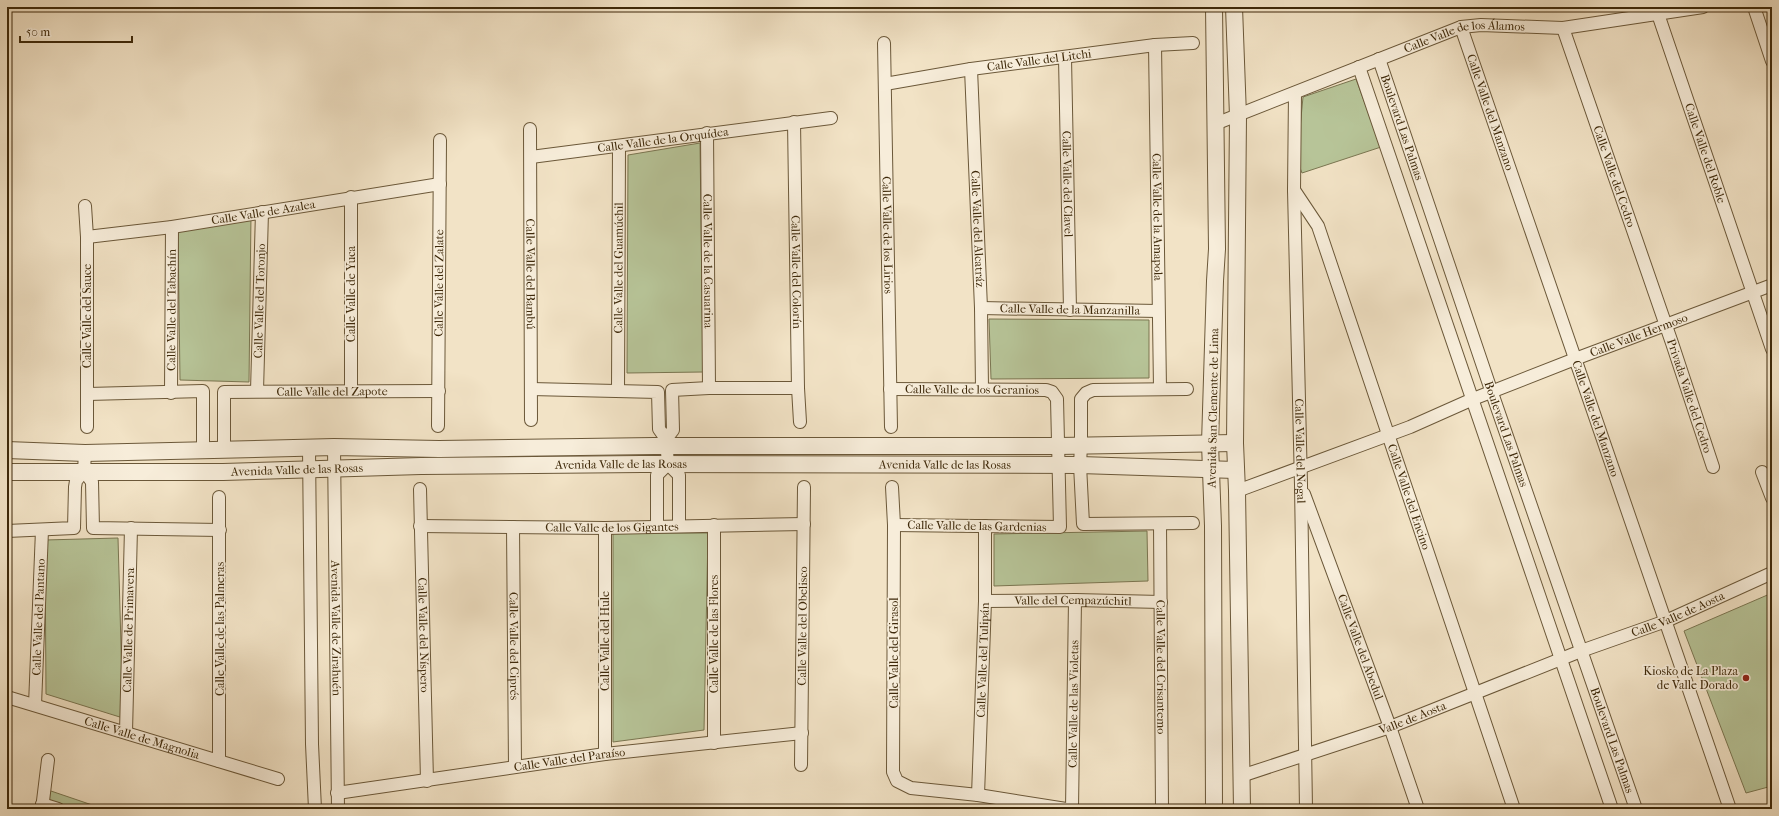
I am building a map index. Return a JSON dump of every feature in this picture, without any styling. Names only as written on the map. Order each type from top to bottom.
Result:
[{"type":"street","name":"Avenida San Clemente de Lima","points":[[1214,7],[1217,249],[1210,443],[1213,526],[1214,809]]},
{"type":"street","name":"Avenida San Clemente de Lima","points":[[1234,7],[1238,116],[1234,443],[1237,491],[1242,809]]},
{"type":"street","name":"Calle Valle de los Álamos","points":[[1216,124],[1359,68],[1379,58],[1461,27],[1481,25],[1563,28],[1703,7]]},
{"type":"street","points":[[1754,7],[1772,61]]},
{"type":"street","name":"Calle Valle del Roble","points":[[1658,14],[1772,349]]},
{"type":"street","name":"Calle Valle del Manzano","points":[[1461,27],[1730,809]]},
{"type":"street","name":"Calle Valle del Cedro","points":[[1563,28],[1666,325]]},
{"type":"street","name":"Calle Valle del Litchi","points":[[885,84],[971,69],[1193,42]]},
{"type":"street","name":"Calle Valle de los Lirios","points":[[884,43],[891,427]]},
{"type":"street","name":"Calle Valle de la Amapola","points":[[1155,46],[1160,388]]},
{"type":"street","name":"Calle Valle del Clavel","points":[[1065,58],[1070,310]]},
{"type":"street","name":"Boulevard Las Palmas","points":[[1379,58],[1492,393],[1636,809]]},
{"type":"street","name":"Boulevard Las Palmas","points":[[1359,68],[1612,809]]},
{"type":"street","name":"Calle Valle del Alcatráz","points":[[971,69],[981,308],[982,389]]},
{"type":"street","name":"Calle Valle del Nogal","points":[[1295,93],[1294,190],[1301,485],[1306,809]]},
{"type":"street","name":"Calle Valle de la Orquídea","points":[[531,157],[706,133],[831,118]]},
{"type":"street","name":"Calle Valle del Colorín","points":[[794,122],[798,388],[800,422]]},
{"type":"street","name":"Calle Valle del Bambú","points":[[530,129],[531,420]]},
{"type":"street","name":"Calle Valle de la Casuarina","points":[[706,133],[709,388]]},
{"type":"street","name":"Calle Valle del Zalate","points":[[438,426],[440,140]]},
{"type":"street","name":"Calle Valle del Guamúchil","points":[[618,391],[619,146]]},
{"type":"street","name":"Calle Valle de Azalea","points":[[87,237],[172,226],[440,184]]},
{"type":"street","name":"Calle Valle del Encino","points":[[1294,190],[1318,226],[1476,692],[1514,809]]},
{"type":"street","name":"Calle Valle de Yuca","points":[[351,197],[351,390]]},
{"type":"street","name":"Calle Valle del Sauce","points":[[85,206],[87,237],[87,427]]},
{"type":"street","name":"Calle Valle del Toronjo","points":[[257,391],[262,212]]},
{"type":"street","name":"Calle Valle del Tabachín","points":[[171,393],[172,226]]},
{"type":"street","name":"Calle Valle Hermoso","points":[[1237,491],[1389,435],[1473,399],[1492,393],[1575,359],[1772,284]]},
{"type":"street","name":"Calle Valle de la Manzanilla","points":[[981,308],[1158,311]]},
{"type":"street","name":"Privada Valle del Cedro","points":[[1666,325],[1712,466]]},
{"type":"street","points":[[667,443],[674,430],[672,390],[709,388],[798,388]]},
{"type":"street","points":[[1187,389],[1160,388],[1093,390],[1086,393],[1081,399],[1082,445],[1080,465],[1083,524],[1193,523]]},
{"type":"street","points":[[531,389],[658,392],[659,429],[667,443],[668,464],[679,475],[679,525]]},
{"type":"street","name":"Calle Valle de los Geranios","points":[[890,389],[1046,390],[1052,392],[1057,399],[1058,446]]},
{"type":"street","name":"Calle Valle del Zapote","points":[[224,450],[224,392],[351,390],[439,391]]},
{"type":"street","points":[[88,394],[203,391],[203,450]]},
{"type":"street","name":"Avenida Valle de las Rosas","points":[[7,450],[86,452],[334,447],[439,449],[667,443],[1058,446],[1234,443]]},
{"type":"street","points":[[1058,446],[1059,465]]},
{"type":"street","name":"Avenida Valle de Zirahuén","points":[[334,447],[338,809]]},
{"type":"street","name":"Avenida Valle de Zirahuén","points":[[309,448],[312,744],[315,809]]},
{"type":"street","points":[[7,531],[74,528],[75,487],[76,481],[84,471],[86,452]]},
{"type":"street","points":[[657,526],[657,475],[668,464]]},
{"type":"street","name":"Avenida Valle de las Rosas","points":[[7,472],[223,472],[421,466],[668,464],[1080,465],[1235,470]]},
{"type":"street","name":"Calle Valle de las Gardenias","points":[[894,525],[1060,527],[1059,465]]},
{"type":"street","points":[[84,471],[92,482],[93,528],[220,530]]},
{"type":"street","points":[[1762,472],[1772,498]]},
{"type":"street","name":"Calle Valle del Abedul","points":[[1301,485],[1390,727],[1418,809]]},
{"type":"street","name":"Calle Valle del Obelisco","points":[[801,765],[804,487]]},
{"type":"street","name":"Calle Valle del Girasol","points":[[892,487],[894,525],[893,772],[897,781],[904,786],[911,788],[978,795]]},
{"type":"street","name":"Calle Valle del Níspero","points":[[420,489],[427,781]]},
{"type":"street","name":"Calle Valle de las Palmeras","points":[[219,761],[220,497]]},
{"type":"street","name":"Calle Valle de los Gigantes","points":[[420,526],[605,528],[679,525],[804,524]]},
{"type":"street","name":"Calle Valle del Crisantemo","points":[[1160,524],[1162,602],[1162,809]]},
{"type":"street","name":"Calle Valle de las Flores","points":[[714,525],[714,743]]},
{"type":"street","name":"Calle Valle del Ciprés","points":[[513,526],[515,766]]},
{"type":"street","name":"Calle Valle del Tulipán","points":[[978,795],[985,601],[985,526]]},
{"type":"street","name":"Calle Valle de Primavera","points":[[126,732],[131,528]]},
{"type":"street","name":"Calle Valle del Hule","points":[[605,528],[605,754]]},
{"type":"street","name":"Calle Valle del Pantano","points":[[35,705],[42,530]]},
{"type":"street","name":"Calle Valle de Aosta","points":[[1581,651],[1666,621],[1772,573]]},
{"type":"street","name":"Valle del Cempazúchitl","points":[[985,601],[1075,600],[1162,602]]},
{"type":"street","name":"Calle Valle de las Violetas","points":[[1072,809],[1075,600]]},
{"type":"street","name":"Valle de Aosta","points":[[1241,776],[1390,727],[1581,651]]},
{"type":"street","name":"Calle Valle de Magnolia","points":[[7,697],[278,779]]},
{"type":"street","name":"Calle Valle del Paraíso","points":[[337,793],[605,754],[802,733]]},
{"type":"street","points":[[48,760],[42,806],[58,809]]},
{"type":"street","points":[[1306,785],[1314,809]]},
{"type":"street","points":[[978,795],[1066,809]]},
{"type":"green space","points":[[1356,79],[1381,147],[1302,173],[1297,160],[1303,97]]},
{"type":"green space","points":[[700,143],[703,372],[627,373],[628,155]]},
{"type":"green space","points":[[251,215],[249,382],[180,380],[178,232]]},
{"type":"green space","points":[[989,319],[1149,320],[1149,378],[991,379]]},
{"type":"green space","points":[[1147,531],[1148,581],[994,586],[994,534]]},
{"type":"green space","points":[[613,533],[708,533],[704,730],[613,742]]},
{"type":"green space","points":[[118,538],[123,718],[46,694],[45,540]]},
{"type":"green space","points":[[1772,593],[1772,786],[1746,793],[1684,631]]},
{"type":"green space","points":[[48,790],[104,809],[47,809]]},
{"type":"place","name":"Kiosko de La Plaza de Valle Dorado","points":[[1746,678]]}]
